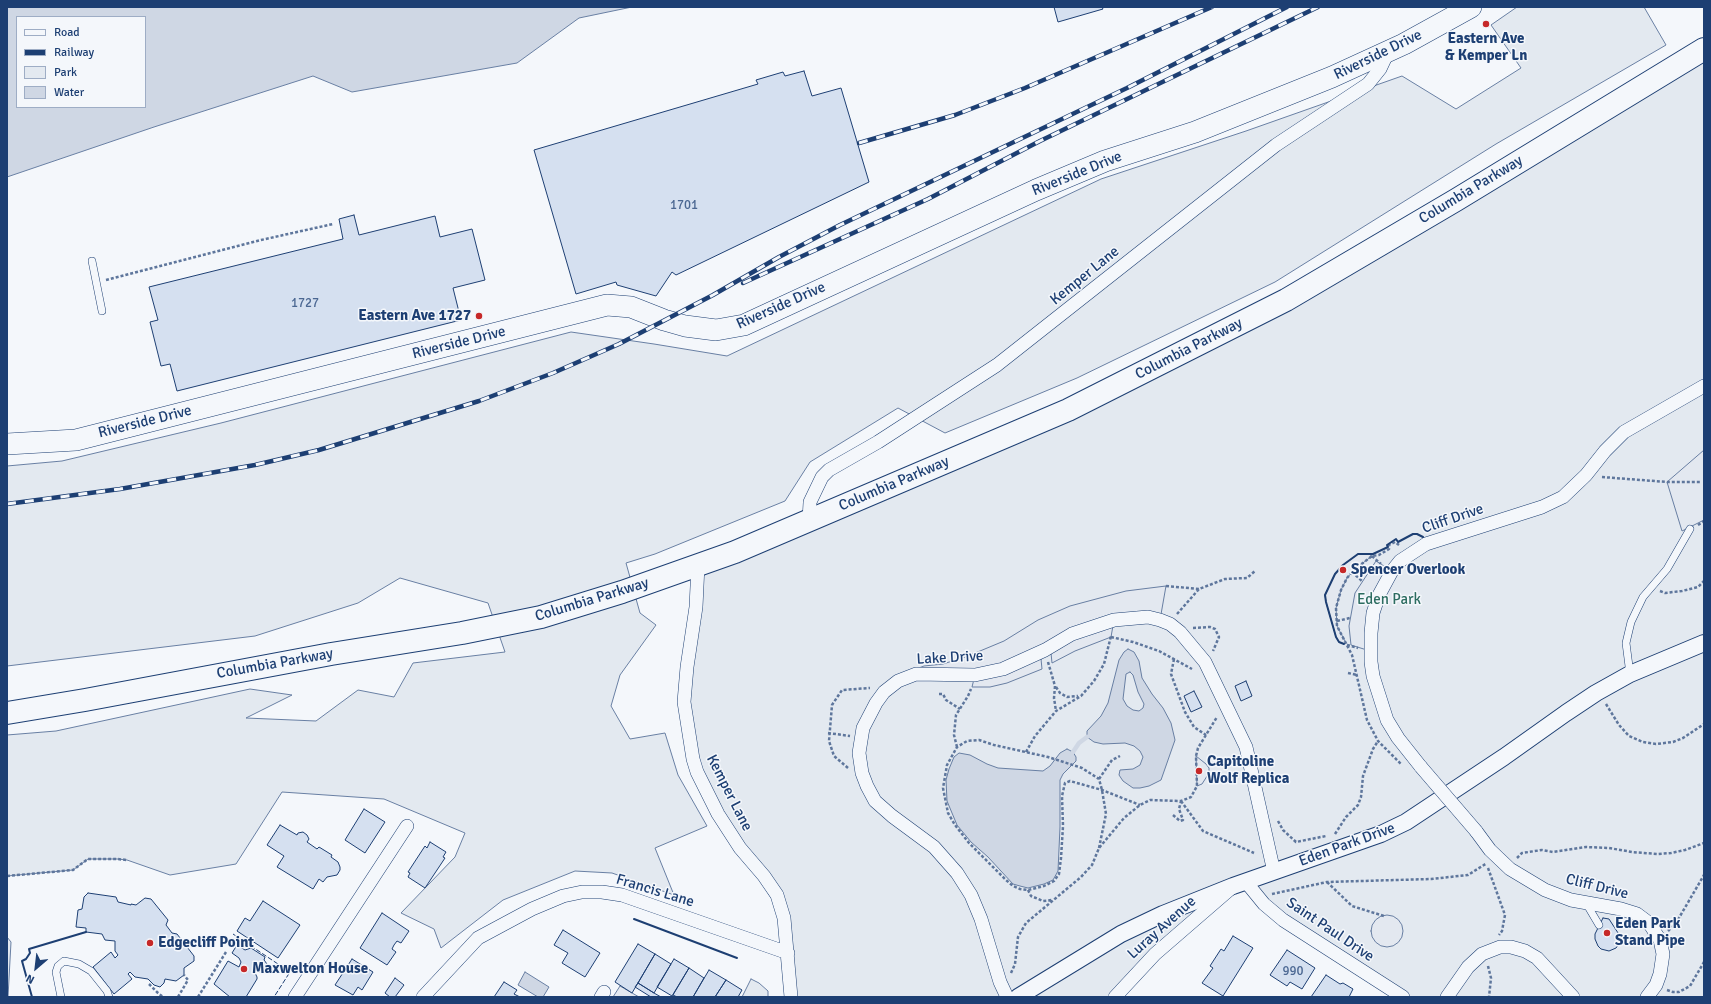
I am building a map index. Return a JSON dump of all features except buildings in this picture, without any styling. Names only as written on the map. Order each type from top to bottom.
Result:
[{"type":"highway","name":"Columbia Parkway","points":[[7,712],[85,700],[331,654],[465,633],[541,617],[653,581],[734,552],[1068,410],[1286,300],[1456,200],[1704,49]]},
{"type":"main road","name":"Riverside Drive","points":[[7,444],[76,440],[607,305],[632,307],[664,320],[685,326],[716,330],[744,325],[1036,190],[1105,161],[1195,132],[1332,77],[1388,52],[1470,7]]},
{"type":"street","name":"Kemper Lane","points":[[809,520],[810,502],[822,477],[829,470],[878,442],[997,365],[1276,145],[1368,84],[1380,69],[1388,52]]},
{"type":"street","name":"Cliff Drive","points":[[1647,997],[1656,984],[1662,968],[1663,954],[1660,940],[1653,928],[1638,914],[1621,909],[1571,900],[1545,890],[1510,869],[1492,861],[1476,832],[1421,767],[1398,738],[1387,720],[1373,676],[1370,645],[1373,613],[1379,595],[1392,571],[1400,561],[1426,544],[1542,507],[1563,497],[1586,476],[1605,451],[1624,432],[1704,386]]},
{"type":"street","name":"Kemper Lane","points":[[698,565],[696,607],[687,667],[684,702],[693,759],[697,772],[718,814],[740,848],[778,895],[784,918],[791,997]]},
{"type":"street","name":"Lake Drive","points":[[1007,997],[1000,982],[981,919],[971,895],[957,873],[934,847],[892,816],[875,801],[862,773],[859,753],[861,739],[868,717],[884,692],[898,680],[916,674],[975,675],[1003,669],[1045,650],[1072,634],[1114,620],[1148,617],[1170,624],[1180,632],[1205,662],[1246,747],[1274,872]]},
{"type":"street","name":"Eden Park Drive","points":[[1018,997],[1121,934],[1163,914],[1240,884],[1381,834],[1406,822],[1504,757],[1596,693],[1630,674],[1704,643]]},
{"type":"street","points":[[295,997],[407,826]]},
{"type":"street","name":"Luray Avenue","points":[[1115,997],[1155,954],[1240,884]]},
{"type":"street","name":"Saint Paul Drive","points":[[1240,884],[1284,920],[1403,997]]},
{"type":"street","name":"Francis Lane","points":[[424,997],[478,938],[532,909],[563,896],[582,892],[602,892],[622,895],[788,953]]},
{"type":"street","points":[[1447,997],[1468,967],[1482,954],[1500,947],[1511,947],[1525,951],[1537,958],[1573,997]]},
{"type":"lane","points":[[92,261],[102,311]]},
{"type":"lane","points":[[1630,674],[1626,643],[1632,622],[1643,597],[1667,570],[1690,529]]},
{"type":"lane","points":[[1585,902],[1599,925]]},
{"type":"lane","points":[[62,997],[56,972],[58,966],[64,961],[79,964],[91,971],[107,991],[109,997]]},
{"type":"path","points":[[96,282],[261,240],[333,224]]},
{"type":"path","points":[[1586,476],[1667,482],[1701,482]]},
{"type":"path","points":[[1296,842],[1335,834],[1346,816],[1358,805],[1361,797],[1363,776],[1378,741],[1367,720],[1352,655],[1337,626],[1336,608],[1341,590],[1352,572],[1372,556],[1379,555],[1389,549],[1389,545],[1395,542],[1399,545],[1412,538],[1419,538],[1426,544]]},
{"type":"path","points":[[1166,586],[1199,589],[1224,579],[1247,578],[1255,572]]},
{"type":"path","points":[[1352,572],[1362,581]]},
{"type":"path","points":[[1652,587],[1665,593],[1698,587],[1704,581]]},
{"type":"path","points":[[1170,624],[1199,589]]},
{"type":"path","points":[[1337,621],[1350,618]]},
{"type":"path","points":[[1026,752],[1035,736],[1056,710],[1081,696],[1094,681],[1104,664],[1114,620]]},
{"type":"path","points":[[1191,628],[1210,627],[1218,632],[1217,642],[1210,656]]},
{"type":"path","points":[[1111,637],[1133,642],[1159,651],[1196,672]]},
{"type":"path","points":[[1045,650],[1055,686],[1060,693],[1068,697],[1081,696]]},
{"type":"path","points":[[1174,659],[1171,674],[1185,712],[1194,727],[1206,735]]},
{"type":"path","points":[[1348,673],[1357,675]]},
{"type":"path","points":[[957,747],[954,735],[954,724],[960,709],[968,696],[975,675]]},
{"type":"path","points":[[1055,686],[1054,698],[1056,710]]},
{"type":"path","points":[[862,773],[847,767],[834,756],[828,733],[832,705],[842,690],[866,688],[884,692]]},
{"type":"path","points":[[1596,693],[1608,706],[1619,725],[1629,736],[1644,742],[1656,744],[1672,742],[1683,738],[1704,724]]},
{"type":"path","points":[[939,694],[943,694],[946,700],[960,709]]},
{"type":"path","points":[[1099,848],[1124,818],[1140,804],[1150,800],[1181,801],[1191,797],[1197,786],[1196,756],[1206,735],[1217,719],[1218,712]]},
{"type":"path","points":[[828,733],[861,739]]},
{"type":"path","points":[[1011,973],[1015,964],[1018,937],[1026,923],[1081,877],[1092,865],[1099,848],[1106,814],[1102,790],[1099,778],[1082,768],[1048,757],[979,740],[968,741],[957,747],[947,765],[943,788],[948,813],[969,843],[1013,886],[1028,890],[1044,886],[1054,881],[1059,874],[1062,858],[1062,796],[1066,783],[1070,781],[1102,790],[1140,804]]},
{"type":"path","points":[[1099,778],[1112,760],[1120,756]]},
{"type":"path","points":[[1173,815],[1180,821],[1183,820],[1179,809],[1181,801]]},
{"type":"path","points":[[1181,801],[1203,831],[1254,853]]},
{"type":"path","points":[[1510,869],[1522,853],[1542,850],[1554,852],[1586,847],[1609,848],[1657,854],[1685,850],[1704,843]]},
{"type":"path","points":[[7,876],[73,870],[88,859],[127,860]]},
{"type":"path","points":[[1270,894],[1327,882],[1431,879],[1468,875],[1492,861],[1505,915],[1502,931],[1498,936]]},
{"type":"path","points":[[1660,940],[1676,923],[1704,875]]},
{"type":"path","points":[[1327,882],[1352,906],[1384,916]]},
{"type":"path","points":[[1028,890],[1031,896],[1043,901],[1052,900]]},
{"type":"path","points":[[198,997],[226,952]]},
{"type":"path","points":[[1672,992],[1679,992],[1690,986],[1704,962]]},
{"type":"path","points":[[1488,966],[1491,978],[1489,997]]},
{"type":"path","points":[[179,997],[188,980],[184,974]]},
{"type":"path","points":[[149,984],[163,997]]},
{"type":"green space","points":[[1517,7],[1644,7],[1666,45],[1496,144],[1275,282],[1077,378],[945,433],[898,408],[810,462],[785,501],[655,554],[626,563],[640,613],[656,625],[620,675],[611,706],[630,739],[665,733],[678,775],[707,826],[655,848],[674,895],[612,873],[575,871],[503,900],[441,948],[434,929],[401,913],[455,857],[465,833],[384,799],[282,792],[236,864],[170,875],[127,860],[88,859],[73,870],[7,876],[7,735],[56,731],[250,689],[292,695],[246,718],[316,721],[358,690],[394,697],[413,663],[505,652],[488,603],[400,578],[358,603],[255,636],[7,666],[7,466],[62,461],[221,423],[571,332],[727,356],[1101,179],[1246,131],[1402,76],[1456,109],[1521,68],[1491,25]]},
{"type":"green space","name":"Eden Park","points":[[1704,49],[1704,997],[1403,997],[1283,920],[1244,880],[1115,997],[791,997],[784,918],[718,814],[688,732],[698,565],[1188,350]]},
{"type":"green space","points":[[7,937],[11,942],[8,997],[7,997]]},
{"type":"green space","points":[[751,979],[759,983],[768,991],[768,997],[742,997]]},
{"type":"shaded area","points":[[1704,450],[1704,520],[1682,531],[1667,482]]},
{"type":"shaded area","points":[[1358,554],[1369,554],[1372,556],[1355,569],[1347,578],[1341,590],[1336,608],[1337,626],[1346,643],[1344,644],[1339,642],[1336,637],[1325,595],[1335,574],[1343,565]]},
{"type":"shaded area","points":[[1376,561],[1392,571],[1379,595],[1370,651],[1351,645],[1349,626],[1355,593]]},
{"type":"shaded area","points":[[1166,586],[1160,620],[1114,620],[1111,637],[1075,651],[1052,663],[1051,653],[1041,659],[1042,669],[1007,683],[990,687],[972,687],[975,675],[911,671],[924,666],[943,664],[968,656],[1004,641],[1038,620],[1070,606],[1126,591]]},
{"type":"shaded area","points":[[1196,756],[1209,768],[1209,773],[1202,784],[1197,786]]},
{"type":"shaded area","points":[[1387,915],[1398,920],[1403,931],[1398,942],[1387,947],[1376,942],[1371,931],[1376,920]]},
{"type":"shaded area","points":[[620,986],[639,997],[613,997]]},
{"type":"water","points":[[7,7],[632,7],[579,18],[517,63],[352,92],[313,76],[154,127],[7,177]]},
{"type":"water","points":[[1128,649],[1134,652],[1139,661],[1142,678],[1163,708],[1171,723],[1175,740],[1161,780],[1149,786],[1140,788],[1133,788],[1123,781],[1119,775],[1120,770],[1133,769],[1140,765],[1143,757],[1140,751],[1134,746],[1125,743],[1103,744],[1094,742],[1087,737],[1087,731],[1101,716],[1108,703],[1119,660]],"holes":[[[1130,672],[1133,675],[1138,692],[1144,704],[1143,708],[1139,711],[1133,710],[1127,706],[1123,699],[1126,674]]]},
{"type":"water","points":[[1067,749],[1073,752],[1076,757],[1076,761],[1063,774],[1060,780],[1058,871],[1053,880],[1044,884],[1028,888],[1013,884],[988,857],[971,842],[957,825],[947,801],[946,780],[949,769],[954,757],[959,753],[970,755],[998,768],[1043,771],[1050,766],[1060,753]]},
{"type":"water","points":[[525,972],[549,987],[543,997],[538,997],[518,985]]},
{"type":"waterway","points":[[1073,752],[1079,743],[1087,737]]},
{"type":"railway","points":[[859,143],[955,115],[1025,88],[1212,7]]},
{"type":"railway","points":[[7,504],[120,489],[255,465],[319,450],[479,401],[553,373],[619,344],[713,295],[779,257],[840,225],[1127,88],[1287,7]]},
{"type":"railway","points":[[743,283],[928,199],[1040,141],[1318,7]]},
{"type":"fence","points":[[233,934],[290,972],[274,997]]},
{"type":"wall","points":[[1344,644],[1339,642],[1336,637],[1325,595],[1335,574],[1343,565],[1358,554],[1373,554],[1388,547],[1387,545],[1396,539],[1398,542],[1413,534],[1423,537]]},
{"type":"wall","points":[[634,919],[737,958]]},
{"type":"wall","points":[[32,997],[22,961],[26,959],[30,953],[29,949],[86,932]]},
{"type":"place","name":"Eastern Ave & Kemper Ln","points":[[1486,24]]},
{"type":"place","name":"Eastern Ave 1727","points":[[479,316]]},
{"type":"place","name":"Spencer Overlook","points":[[1343,570]]},
{"type":"place","name":"Capitoline Wolf Replica","points":[[1199,771]]},
{"type":"place","name":"Eden Park Stand Pipe","points":[[1607,933]]},
{"type":"place","name":"Edgecliff Point","points":[[150,943]]},
{"type":"place","name":"Maxwelton House","points":[[244,969]]}]
